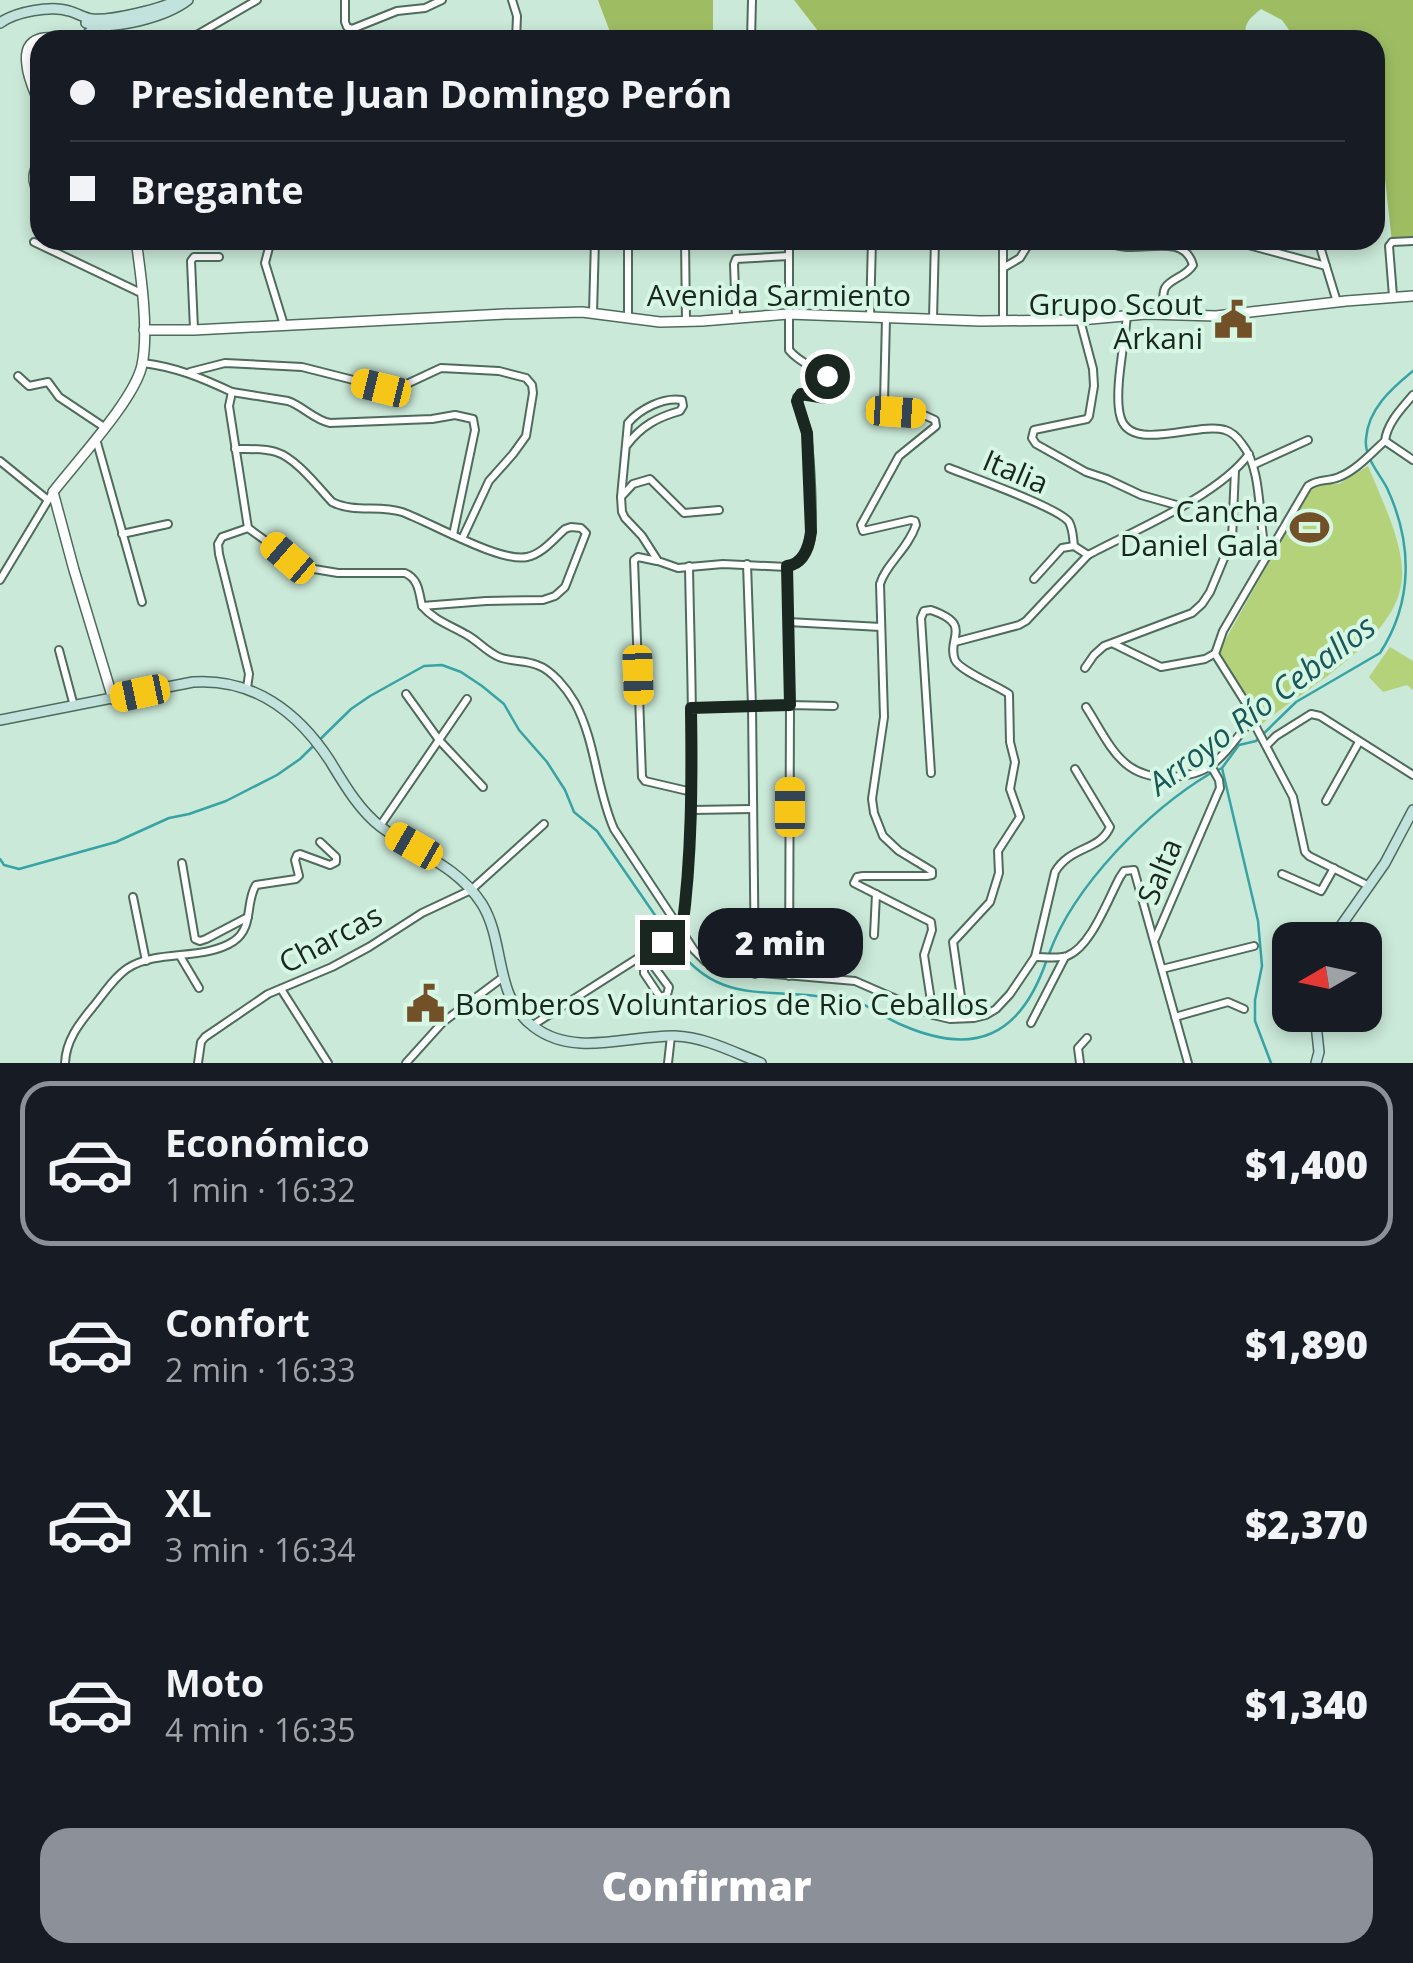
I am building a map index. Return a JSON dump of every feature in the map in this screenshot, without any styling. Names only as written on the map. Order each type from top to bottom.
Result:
[{"type":"main road","points":[[99,30],[162,14],[188,0]]},
{"type":"main road","points":[[96,30],[101,19],[176,1]]},
{"type":"main road","points":[[0,24],[15,14],[45,11],[65,13],[93,30]]},
{"type":"main road","points":[[0,720],[193,682],[214,680],[247,688],[288,714],[313,738],[359,804],[380,826],[443,864],[472,890],[493,932],[502,978],[515,1005],[532,1026],[555,1038],[586,1042],[671,1036],[710,1042],[761,1063]]},
{"type":"main road","points":[[1344,922],[1385,863],[1413,810]]},
{"type":"main road","points":[[1317,1032],[1318,1062]]},
{"type":"street","points":[[205,30],[257,0]]},
{"type":"street","points":[[344,0],[345,22],[352,29],[398,11],[425,8],[442,0]]},
{"type":"street","points":[[512,0],[516,30]]},
{"type":"street","points":[[751,30],[752,0]]},
{"type":"street","points":[[30,49],[26,61],[30,74]]},
{"type":"street","points":[[1393,296],[1388,250],[1392,242],[1413,240]]},
{"type":"street","points":[[51,250],[141,293]]},
{"type":"street","points":[[0,580],[50,496],[129,394],[142,363],[144,330],[137,250]]},
{"type":"street","points":[[268,250],[265,263],[284,326]]},
{"type":"street","points":[[593,314],[595,250]]},
{"type":"street","points":[[628,250],[628,318]]},
{"type":"street","points":[[685,250],[686,321]]},
{"type":"street","points":[[692,792],[645,782],[642,777],[634,560],[658,561],[678,568],[793,566],[809,546],[807,433],[798,396],[826,398],[831,390],[827,376],[802,364],[789,350],[789,250]]},
{"type":"street","points":[[870,318],[872,250]]},
{"type":"street","points":[[934,319],[935,250]]},
{"type":"street","points":[[1002,321],[1003,250]]},
{"type":"street","points":[[1003,268],[1020,258],[1024,250]]},
{"type":"street","points":[[1163,314],[1167,285],[1189,272],[1193,265],[1184,250]]},
{"type":"street","points":[[1267,250],[1326,266]]},
{"type":"street","points":[[1321,250],[1338,302]]},
{"type":"street","points":[[736,318],[736,258],[789,256]]},
{"type":"street","points":[[194,330],[191,260],[219,257]]},
{"type":"street","name":"Avenida Sarmiento","points":[[144,330],[505,314],[593,314],[660,322],[788,314],[1080,320],[1128,315],[1216,316],[1413,296]]},
{"type":"street","points":[[1128,315],[1118,400],[1123,424],[1144,435],[1220,428],[1236,436],[1253,465],[1266,555]]},
{"type":"street","points":[[886,318],[886,407],[896,412],[924,414],[935,420],[936,426],[899,456],[861,526],[871,530],[915,521],[913,534],[883,575],[880,627],[884,717],[872,799],[883,836],[932,874],[863,876],[854,880],[856,886],[931,922],[924,955],[933,1015]]},
{"type":"street","points":[[1080,320],[1093,369],[1094,386],[1087,419],[1034,430],[1032,438],[1086,472],[1141,495],[1182,506]]},
{"type":"street","points":[[142,363],[190,372],[232,392],[288,401],[330,423],[455,415],[472,418],[475,430],[458,537]]},
{"type":"street","points":[[190,372],[224,364],[302,367],[396,389],[440,368],[499,371],[526,378],[533,393],[526,436],[490,481],[458,537]]},
{"type":"street","points":[[18,376],[28,386],[48,382],[59,397],[104,427]]},
{"type":"street","points":[[232,392],[229,406],[234,449],[248,528],[302,567],[338,573],[406,573],[417,584],[422,606],[431,617],[498,656],[536,664],[564,687],[584,723],[606,812],[614,829],[704,961],[754,974],[855,981],[950,1019],[986,1016],[1010,994],[1039,957],[1055,872],[1061,862],[1104,839],[1110,827],[1075,769]]},
{"type":"street","points":[[1113,643],[1161,667],[1214,654],[1266,555],[1313,482],[1341,477],[1360,464],[1382,443],[1413,394]]},
{"type":"street","points":[[627,446],[646,425],[680,411],[682,400],[672,399],[640,411],[628,423],[620,486],[622,512],[658,561]]},
{"type":"street","points":[[96,438],[142,602]]},
{"type":"street","points":[[1253,465],[1308,440]]},
{"type":"street","points":[[1382,443],[1413,460]]},
{"type":"street","points":[[234,449],[278,452],[342,507],[388,508],[522,558],[538,552],[571,527],[586,532],[565,587],[555,596],[543,600],[422,606]]},
{"type":"street","points":[[956,642],[1019,625],[1088,554],[1196,499],[1249,454]]},
{"type":"street","points":[[0,461],[50,496],[113,698]]},
{"type":"street","name":"Italia","points":[[950,468],[1024,497],[1064,518],[1072,528],[1074,546],[1088,554]]},
{"type":"street","points":[[1086,668],[1104,646],[1192,613],[1202,604],[1232,538],[1235,469]]},
{"type":"street","points":[[621,497],[634,484],[650,479],[684,513],[719,510]]},
{"type":"street","points":[[122,534],[168,524]]},
{"type":"street","points":[[247,688],[249,674],[218,544],[222,537],[248,528]]},
{"type":"street","points":[[1034,578],[1062,548],[1074,546]]},
{"type":"street","points":[[747,564],[754,974]]},
{"type":"street","points":[[532,1026],[680,931],[690,867],[692,810],[689,566]]},
{"type":"street","points":[[787,566],[790,976]]},
{"type":"street","points":[[931,773],[921,618],[924,611],[936,611],[952,622],[956,634],[954,653],[959,665],[1009,694],[1010,742],[1015,762],[1010,789],[1020,816],[998,851],[999,873],[990,902],[952,942],[964,1018]]},
{"type":"street","points":[[788,622],[880,627]]},
{"type":"street","points":[[59,650],[74,706]]},
{"type":"street","points":[[1214,654],[1253,718],[1296,806],[1306,852],[1369,886]]},
{"type":"street","points":[[406,694],[438,740],[483,786]]},
{"type":"street","points":[[380,826],[467,699]]},
{"type":"street","points":[[691,708],[834,706]]},
{"type":"street","points":[[1086,707],[1118,756],[1133,771],[1160,778],[1213,768],[1253,718]]},
{"type":"street","points":[[1266,743],[1310,714],[1320,716],[1413,774]]},
{"type":"street","points":[[1326,801],[1359,742]]},
{"type":"street","name":"Salta","points":[[1155,940],[1220,788],[1213,768]]},
{"type":"street","points":[[692,810],[752,809]]},
{"type":"street","name":"Charcas","points":[[198,1063],[201,1042],[236,1014],[332,967],[422,914],[472,890],[544,824]]},
{"type":"street","points":[[65,1063],[68,1045],[79,1023],[124,970],[146,961],[208,951],[238,938],[245,929],[256,884],[299,876],[297,855],[330,864],[336,862],[336,857],[320,842]]},
{"type":"street","points":[[182,863],[194,939],[206,939],[249,916]]},
{"type":"street","points":[[1282,874],[1321,891],[1334,868]]},
{"type":"street","points":[[1032,1023],[1062,957],[1088,937],[1120,877],[1129,869],[1134,870],[1188,1063]]},
{"type":"street","points":[[874,935],[876,894]]},
{"type":"street","points":[[133,897],[146,961]]},
{"type":"street","points":[[1162,968],[1254,946]]},
{"type":"street","points":[[180,956],[199,988]]},
{"type":"street","points":[[641,956],[646,964]]},
{"type":"street","points":[[1039,957],[1062,957]]},
{"type":"street","points":[[646,964],[652,964],[669,987],[667,995],[657,994],[644,974],[646,964]]},
{"type":"street","points":[[406,1063],[443,1022],[502,978]]},
{"type":"street","points":[[281,989],[328,1063]]},
{"type":"street","points":[[1176,1017],[1228,1002],[1244,1009]]},
{"type":"street","points":[[668,1063],[671,1036]]},
{"type":"street","points":[[1080,1063],[1078,1048],[1087,1038]]},
{"type":"green space","points":[[598,0],[713,0],[713,30],[609,30]]},
{"type":"green space","points":[[794,0],[1413,0],[1413,241],[1392,242],[1385,179],[1385,30],[1289,30],[1282,20],[1261,9],[1250,19],[1246,30],[817,30]]},
{"type":"green space","points":[[1368,466],[1398,543],[1402,569],[1399,593],[1389,616],[1372,637],[1328,676],[1262,724],[1218,653],[1309,491],[1322,483],[1339,484]]},
{"type":"green space","points":[[1390,647],[1413,661],[1413,690],[1407,685],[1383,692],[1369,677]]},
{"type":"waterway","points":[[1218,770],[1239,745],[1256,741],[1296,702],[1380,653],[1391,634],[1404,593],[1405,551],[1396,509],[1370,458],[1366,439],[1376,409],[1413,371]]},
{"type":"waterway","name":"Arroyo Río Ceballos","points":[[0,859],[4,865],[19,869],[116,842],[169,818],[226,801],[300,759],[351,709],[370,696],[424,666],[442,665],[461,672],[504,704],[519,730],[547,762],[574,812],[597,831],[668,934]]},
{"type":"waterway","points":[[1222,768],[1258,921],[1262,966],[1255,1021],[1271,1063]]},
{"type":"waterway","name":"Arroyo Río Ceballos","points":[[1049,954],[1076,902],[1116,851],[1163,807],[1211,773]]},
{"type":"waterway","name":"Arroyo Río Ceballos","points":[[672,941],[687,960],[719,983],[753,992],[847,998],[902,1025],[952,1039],[973,1039],[1008,1023],[1023,1008],[1046,962]]},
{"type":"place","name":"Grupo Scout Arkani","points":[[1233,320]]},
{"type":"place","name":"Cancha Daniel Gala","points":[[1309,527]]},
{"type":"place","name":"Bomberos Voluntarios de Rio Ceballos","points":[[425,1003]]},
{"type":"route","points":[[662,942],[682,930],[686,904],[692,810],[691,708],[790,705],[787,566],[793,566],[809,546],[812,510],[807,433],[797,401],[801,394],[826,398],[831,390],[827,376]]}]
